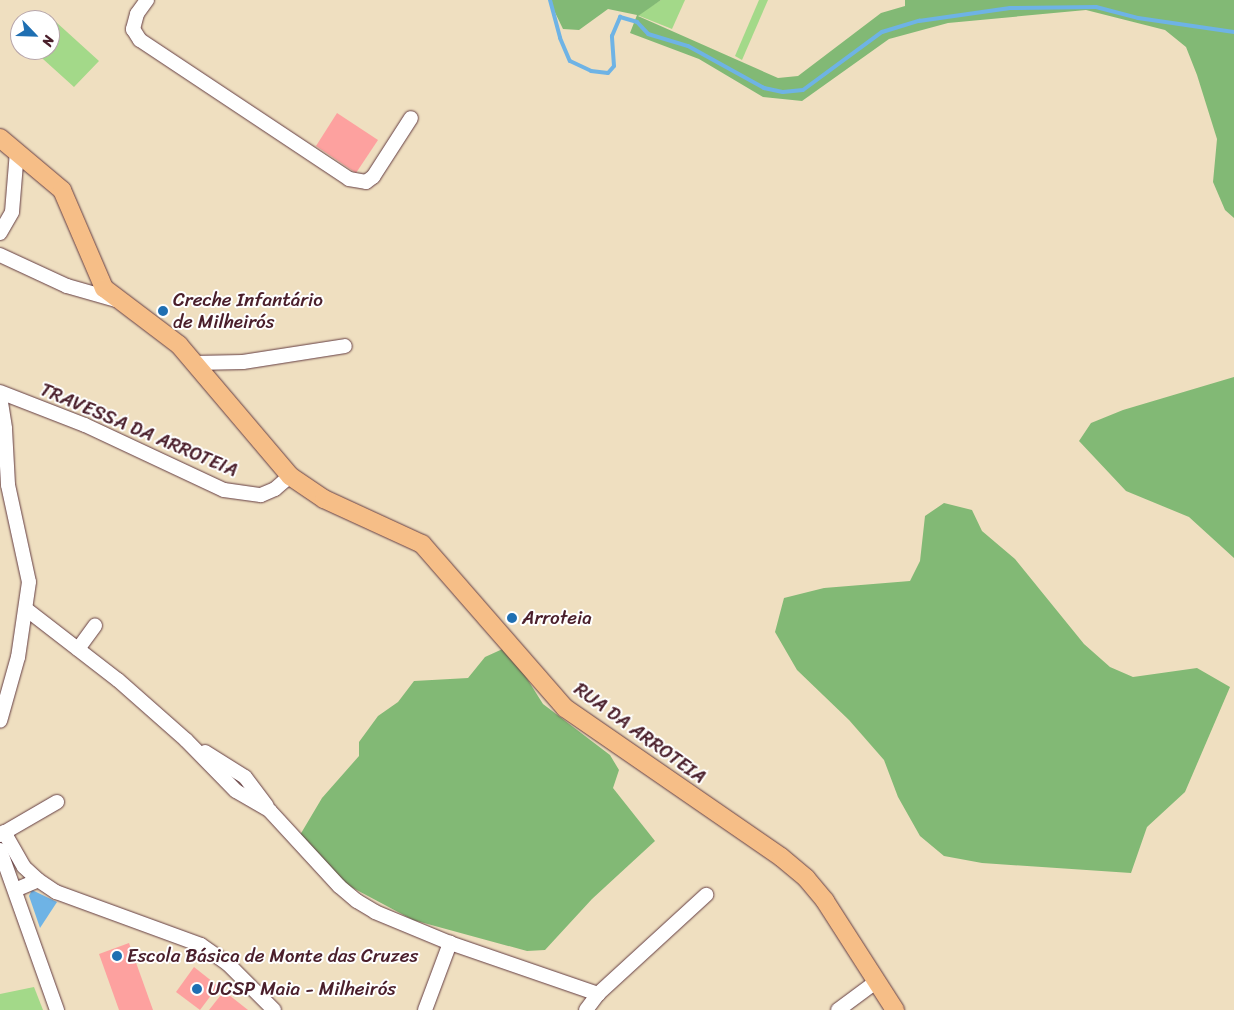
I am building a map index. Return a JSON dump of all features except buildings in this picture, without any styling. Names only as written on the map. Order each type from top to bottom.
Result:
[{"type":"main road","name":"RUA DA ARROTEIA","points":[[0,138],[62,190],[100,282],[116,300],[179,345],[290,476],[324,499],[422,544],[565,708],[781,857],[806,878],[825,901],[896,1010]]},
{"type":"street","points":[[147,0],[137,14],[133,29],[140,40],[350,179],[366,182],[373,177],[411,118]]},
{"type":"street","points":[[0,233],[12,212],[17,151]]},
{"type":"street","points":[[0,255],[67,286],[116,300]]},
{"type":"street","points":[[195,363],[243,362],[345,346]]},
{"type":"street","points":[[0,394],[6,429],[8,485],[29,582],[18,657],[0,721]]},
{"type":"street","name":"TRAVESSA DA ARROTEIA","points":[[0,394],[85,425],[224,490],[261,494],[275,489],[290,476]]},
{"type":"street","points":[[26,609],[78,649],[186,740],[236,791],[270,811],[339,886],[357,901],[374,912],[450,943],[598,994]]},
{"type":"street","points":[[78,649],[95,626]]},
{"type":"street","points":[[57,802],[2,833],[24,867],[38,880],[56,892],[200,945],[228,964],[274,1010]]},
{"type":"street","points":[[0,850],[57,1010]]},
{"type":"street","points":[[15,890],[38,880]]},
{"type":"street","points":[[586,1010],[598,994],[706,896]]},
{"type":"street","points":[[425,1010],[450,943]]},
{"type":"street","points":[[838,1010],[877,981]]},
{"type":"green space","points":[[549,0],[661,0],[638,16],[778,78],[798,76],[881,13],[905,6],[905,0],[1234,0],[1234,218],[1225,210],[1213,182],[1217,139],[1197,75],[1186,47],[1165,30],[1086,10],[948,23],[889,39],[802,101],[763,97],[699,59],[630,33],[637,15],[608,9],[579,30],[563,29]]},
{"type":"green space","points":[[661,0],[685,0],[672,29],[637,15]]},
{"type":"green space","points":[[759,0],[768,0],[742,60],[735,56]]},
{"type":"green space","points":[[60,26],[99,61],[74,87],[44,60],[60,60]]},
{"type":"green space","points":[[1234,377],[1234,558],[1189,517],[1126,491],[1079,441],[1091,423],[1123,410]]},
{"type":"green space","points":[[944,503],[972,510],[982,531],[1015,559],[1084,644],[1110,667],[1133,677],[1197,668],[1230,687],[1185,792],[1147,827],[1131,873],[982,863],[944,856],[920,836],[898,797],[884,760],[849,720],[797,670],[775,632],[784,598],[824,588],[910,581],[920,561],[925,516]]},
{"type":"green space","points":[[507,647],[543,704],[610,755],[619,770],[613,788],[655,841],[592,899],[545,950],[527,951],[413,920],[336,879],[300,835],[322,798],[359,756],[359,742],[378,716],[398,702],[414,681],[468,678],[485,657]]},
{"type":"green space","points":[[34,987],[43,1010],[0,1010],[0,994]]},
{"type":"water","points":[[32,890],[57,902],[40,928],[29,896]]},
{"type":"waterway","points":[[550,0],[560,38],[570,61],[591,71],[608,73],[614,66],[612,36],[620,17],[637,22],[648,34],[688,46],[764,88],[783,92],[803,90],[882,32],[919,21],[1010,8],[1096,7],[1138,18],[1234,32]]},
{"type":"place","name":"Creche Infantário de Milheirós","points":[[163,311]]},
{"type":"place","name":"Arroteia","points":[[512,618]]},
{"type":"place","name":"Escola Básica de Monte das Cruzes","points":[[117,956]]},
{"type":"place","name":"UCSP Maia - Milheirós","points":[[197,989]]}]
